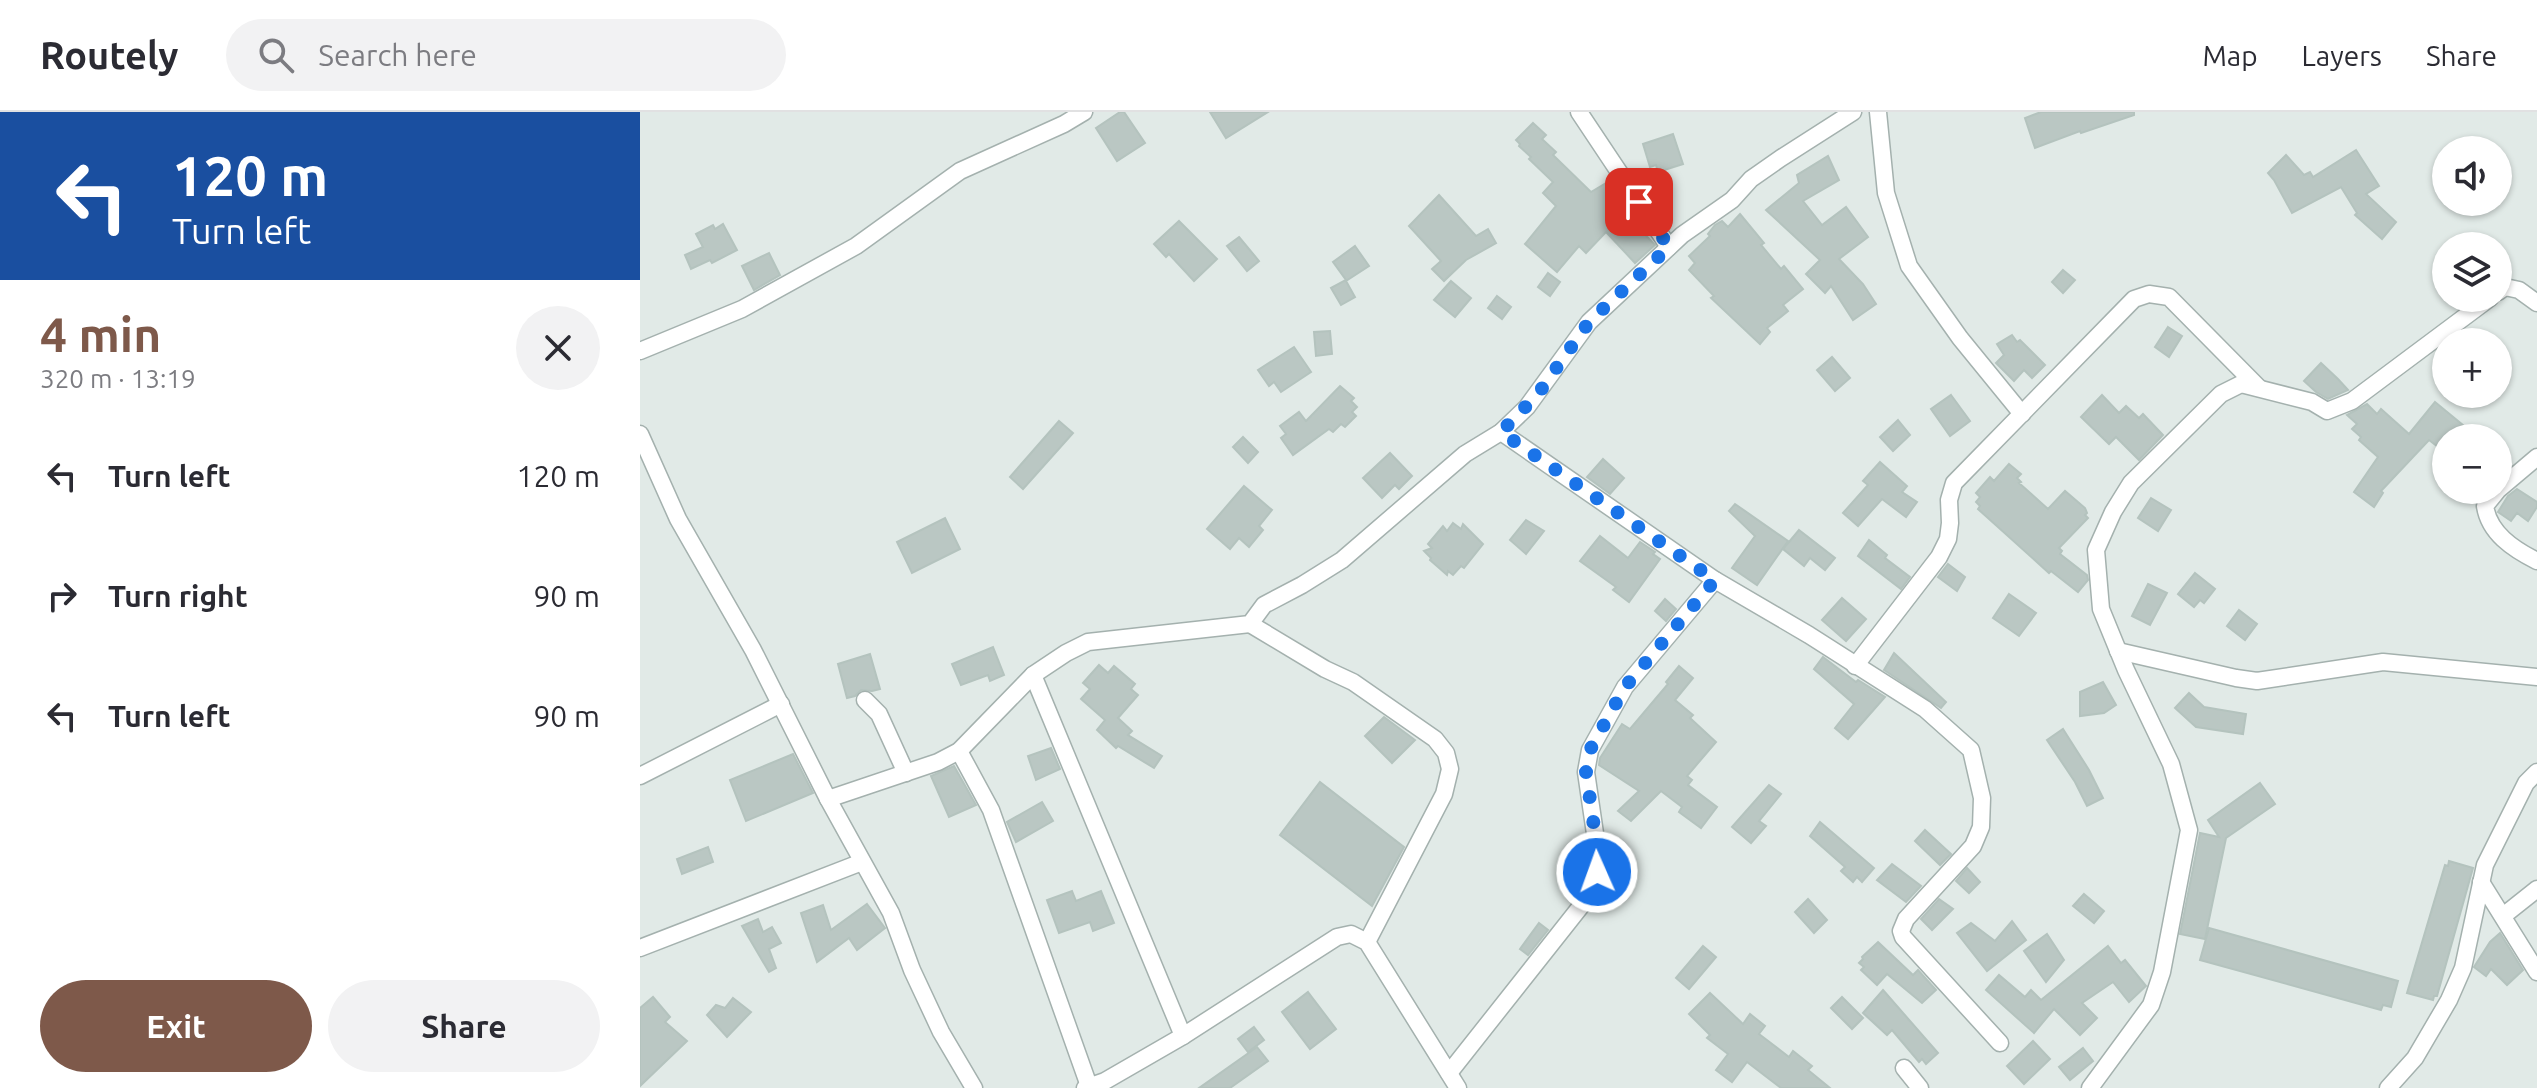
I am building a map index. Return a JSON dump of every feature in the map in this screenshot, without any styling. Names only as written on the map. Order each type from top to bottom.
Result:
[{"type":"street","points":[[640,351],[742,309],[856,246],[960,171],[1084,112]]},
{"type":"street","points":[[1579,112],[1669,247]]},
{"type":"street","points":[[1250,624],[1264,605],[1342,560],[1465,454],[1501,432],[1527,407],[1589,322],[1669,247],[1732,200],[1751,179],[1853,112]]},
{"type":"street","points":[[1878,112],[1886,193],[1909,266],[1960,338],[2022,414]]},
{"type":"street","points":[[2512,288],[2537,303]]},
{"type":"street","points":[[1855,666],[1939,557],[1948,539],[1949,500],[1954,483],[2134,299],[2149,294],[2169,297],[2259,388]]},
{"type":"street","points":[[2090,1088],[2151,1005],[2162,972],[2189,830],[2171,764],[2101,609],[2096,550],[2113,512],[2131,483],[2221,394],[2241,384],[2312,402],[2327,411],[2352,401],[2471,312]]},
{"type":"street","points":[[1501,432],[1715,580],[1925,709],[1971,750],[1982,798],[1981,827],[1973,846],[1906,919],[1901,931],[1903,937],[2000,1043]]},
{"type":"street","points":[[640,434],[678,519],[781,704],[828,799],[891,913],[912,970],[941,1032],[974,1088]]},
{"type":"street","points":[[2537,457],[2498,490],[2485,506],[2487,521],[2497,534],[2537,561]]},
{"type":"street","points":[[1449,1073],[1581,906],[1597,872],[1598,854],[1586,772],[1590,750],[1625,687],[1715,580]]},
{"type":"street","points":[[828,799],[938,762],[959,751],[1033,675],[1088,642],[1250,624],[1366,691],[1426,732],[1446,753],[1450,769],[1444,794],[1367,942]]},
{"type":"street","points":[[2118,651],[2257,681],[2383,662],[2537,677]]},
{"type":"street","points":[[1033,675],[1183,1036]]},
{"type":"street","points":[[865,700],[879,714],[906,773]]},
{"type":"street","points":[[640,776],[781,704]]},
{"type":"street","points":[[959,751],[991,810],[1087,1087],[1105,1081],[1183,1036],[1337,937],[1351,934],[1367,942],[1458,1088]]},
{"type":"street","points":[[2388,1088],[2415,1058],[2449,1000],[2463,968],[2485,865],[2526,783],[2537,772]]},
{"type":"street","points":[[640,948],[862,862]]},
{"type":"street","points":[[2481,882],[2537,972]]},
{"type":"street","points":[[2503,916],[2537,889]]},
{"type":"street","points":[[1904,1068],[1920,1088]]},
{"type":"building","points":[[1124,112],[1145,143],[1117,161],[1096,128]]},
{"type":"building","points":[[1210,112],[1268,112],[1226,138]]},
{"type":"building","points":[[2041,112],[2134,112],[2134,115],[2035,148],[2025,118]]},
{"type":"building","points":[[1533,123],[1546,135],[1542,139],[1556,152],[1553,155],[1591,192],[1611,180],[1633,213],[1628,217],[1655,245],[1635,263],[1606,232],[1586,253],[1579,246],[1557,272],[1525,244],[1556,206],[1543,193],[1553,182],[1529,159],[1531,157],[1516,140]]},
{"type":"building","points":[[1673,134],[1683,164],[1658,172],[1656,165],[1650,167],[1643,144]]},
{"type":"building","points":[[2356,150],[2379,186],[2366,194],[2396,222],[2382,239],[2355,215],[2357,213],[2341,187],[2292,213],[2268,173],[2286,155],[2304,175],[2310,172],[2313,177]]},
{"type":"building","points":[[1828,156],[1839,180],[1803,201],[1822,225],[1846,207],[1868,237],[1839,259],[1863,284],[1876,304],[1853,320],[1831,286],[1825,293],[1806,274],[1820,260],[1766,210],[1799,183],[1797,175]]},
{"type":"building","points":[[1439,195],[1476,236],[1488,229],[1496,243],[1466,260],[1444,281],[1432,269],[1441,261],[1409,226]]},
{"type":"building","points":[[1740,214],[1781,269],[1784,266],[1803,289],[1783,305],[1788,311],[1767,328],[1770,332],[1760,344],[1711,298],[1714,296],[1689,270],[1695,263],[1689,256],[1710,236],[1708,234],[1715,225],[1722,221],[1728,227]]},
{"type":"building","points":[[1179,221],[1217,259],[1194,281],[1169,254],[1166,257],[1154,244]]},
{"type":"building","points":[[723,224],[737,250],[712,263],[710,260],[691,269],[685,255],[703,247],[696,234],[713,225],[715,229]]},
{"type":"building","points":[[1239,237],[1259,261],[1247,271],[1227,246]]},
{"type":"building","points":[[1355,246],[1369,266],[1346,281],[1355,297],[1341,305],[1331,288],[1346,280],[1333,262]]},
{"type":"building","points":[[769,253],[780,275],[754,290],[742,266]]},
{"type":"building","points":[[2063,270],[2075,280],[2063,293],[2052,282]]},
{"type":"building","points":[[1548,273],[1560,282],[1550,296],[1538,287]]},
{"type":"building","points":[[1451,281],[1471,298],[1455,317],[1434,300]]},
{"type":"building","points":[[1497,296],[1511,307],[1502,319],[1488,308]]},
{"type":"building","points":[[2168,327],[2182,336],[2169,357],[2155,347]]},
{"type":"building","points":[[1330,331],[1332,354],[1316,356],[1314,332]]},
{"type":"building","points":[[2012,335],[2045,365],[2032,378],[2024,370],[2014,381],[1996,363],[2004,355],[1997,344]]},
{"type":"building","points":[[1294,347],[1311,372],[1281,392],[1274,382],[1269,386],[1258,370]]},
{"type":"building","points":[[1832,357],[1850,378],[1835,391],[1817,370]]},
{"type":"building","points":[[2321,363],[2348,390],[2328,399],[2304,381]]},
{"type":"building","points":[[1340,386],[1354,398],[1351,401],[1357,407],[1352,412],[1356,416],[1345,427],[1341,424],[1333,432],[1329,429],[1293,455],[1281,438],[1286,434],[1280,426],[1299,412],[1306,421]]},
{"type":"building","points":[[1951,395],[1970,421],[1950,436],[1931,409]]},
{"type":"building","points":[[2102,395],[2119,413],[2126,406],[2139,418],[2143,414],[2163,435],[2139,460],[2116,437],[2109,444],[2081,417]]},
{"type":"building","points":[[2367,404],[2377,414],[2381,409],[2409,434],[2432,406],[2442,408],[2462,424],[2432,424],[2432,442],[2429,440],[2381,491],[2383,493],[2374,507],[2354,492],[2378,457],[2359,440],[2361,437],[2352,429],[2357,424],[2347,415]]},
{"type":"building","points":[[1898,420],[1910,435],[1893,451],[1880,437]]},
{"type":"building","points":[[1059,421],[1073,433],[1023,489],[1010,477]]},
{"type":"building","points":[[1243,437],[1258,452],[1248,463],[1233,447]]},
{"type":"building","points":[[1390,453],[1412,476],[1399,489],[1395,485],[1382,498],[1363,478]]},
{"type":"building","points":[[1603,459],[1624,478],[1610,494],[1587,477]]},
{"type":"building","points":[[1880,462],[1907,486],[1902,492],[1917,502],[1906,517],[1882,499],[1858,526],[1843,513],[1868,485],[1863,481]]},
{"type":"building","points":[[2009,464],[2021,474],[2017,478],[2019,483],[2048,509],[2065,491],[2085,508],[2088,518],[2059,548],[2062,551],[2060,554],[2087,575],[2088,580],[2078,592],[2051,571],[2049,573],[1978,509],[1980,506],[1976,502],[1980,497],[1976,493],[1990,477],[1994,481]]},
{"type":"building","points":[[1244,486],[1272,510],[1259,526],[1263,530],[1249,547],[1239,538],[1230,549],[1207,529]]},
{"type":"building","points":[[2517,489],[2537,502],[2528,521],[2517,513],[2511,521],[2498,512],[2503,504],[2512,504],[2512,493]]},
{"type":"building","points":[[2151,498],[2171,510],[2158,531],[2138,518]]},
{"type":"building","points":[[1735,504],[1788,541],[1757,585],[1732,568],[1755,536],[1729,511]]},
{"type":"building","points":[[945,518],[960,549],[912,573],[897,542]]},
{"type":"building","points":[[1526,520],[1544,531],[1526,554],[1510,540]]},
{"type":"building","points":[[1453,523],[1461,529],[1463,524],[1483,544],[1464,568],[1461,566],[1453,575],[1448,571],[1447,575],[1424,551],[1432,548],[1428,544],[1443,526],[1447,531]]},
{"type":"building","points":[[1799,530],[1835,558],[1825,570],[1810,558],[1804,566],[1783,549]]},
{"type":"building","points":[[1600,536],[1628,558],[1640,542],[1660,559],[1629,602],[1613,590],[1616,587],[1580,561]]},
{"type":"building","points":[[1869,540],[1887,555],[1885,558],[1910,577],[1901,589],[1858,556]]},
{"type":"building","points":[[1948,564],[1965,577],[1957,591],[1938,577]]},
{"type":"building","points":[[2195,573],[2215,589],[2204,603],[2200,600],[2194,607],[2178,594]]},
{"type":"building","points":[[2148,584],[2167,593],[2150,625],[2132,616]]},
{"type":"building","points":[[2009,594],[2036,613],[2019,636],[1993,618]]},
{"type":"building","points":[[1842,598],[1866,619],[1846,641],[1822,620]]},
{"type":"building","points":[[1665,599],[1676,609],[1666,621],[1655,611]]},
{"type":"building","points":[[2239,610],[2257,624],[2245,640],[2227,626]]},
{"type":"building","points":[[993,647],[1004,675],[990,681],[988,675],[961,685],[952,664]]},
{"type":"building","points":[[1894,653],[1946,702],[1941,708],[1884,670]]},
{"type":"building","points":[[870,654],[880,689],[861,690],[847,698],[838,664]]},
{"type":"building","points":[[1823,657],[1856,682],[1858,680],[1885,697],[1848,739],[1835,728],[1854,704],[1814,669]]},
{"type":"building","points":[[1099,665],[1108,673],[1114,666],[1135,684],[1131,689],[1138,695],[1118,718],[1132,731],[1128,735],[1162,756],[1154,768],[1118,746],[1116,748],[1097,730],[1105,720],[1081,699],[1090,689],[1083,683]]},
{"type":"building","points":[[1679,666],[1693,678],[1675,700],[1693,715],[1690,718],[1716,742],[1687,776],[1692,780],[1688,785],[1717,807],[1701,828],[1679,812],[1682,807],[1661,791],[1631,821],[1618,811],[1639,791],[1599,765],[1600,758],[1622,724],[1630,729]]},
{"type":"building","points":[[2103,682],[2116,705],[2104,713],[2080,716],[2080,692]]},
{"type":"building","points":[[2189,693],[2204,707],[2246,714],[2243,734],[2196,727],[2175,708]]},
{"type":"building","points":[[1384,717],[1415,740],[1392,763],[1365,736]]},
{"type":"building","points":[[2063,729],[2103,798],[2087,806],[2047,740]]},
{"type":"building","points":[[1051,748],[1060,769],[1036,780],[1028,756]]},
{"type":"building","points":[[793,754],[813,793],[746,821],[730,780]]},
{"type":"building","points":[[954,766],[976,805],[949,817],[931,776]]},
{"type":"building","points":[[1320,782],[1404,847],[1372,906],[1280,835]]},
{"type":"building","points":[[2260,783],[2275,804],[2226,838],[2205,939],[2180,934],[2200,833],[2219,837],[2208,820]]},
{"type":"building","points":[[1769,785],[1781,794],[1759,821],[1766,826],[1751,843],[1732,827]]},
{"type":"building","points":[[1042,802],[1053,821],[1016,842],[1007,822]]},
{"type":"building","points":[[1820,822],[1874,868],[1862,882],[1857,877],[1853,882],[1841,871],[1845,867],[1810,836]]},
{"type":"building","points":[[1925,830],[1951,854],[1940,865],[1915,841]]},
{"type":"building","points":[[708,847],[713,862],[682,874],[677,859]]},
{"type":"building","points":[[2449,861],[2473,868],[2437,996],[2433,1000],[2407,993],[2445,865],[2448,866]]},
{"type":"building","points":[[1892,864],[1921,886],[1906,902],[1877,880]]},
{"type":"building","points":[[1967,868],[1980,882],[1969,893],[1956,881]]},
{"type":"building","points":[[1072,891],[1076,901],[1101,891],[1114,923],[1093,931],[1090,922],[1059,933],[1047,900]]},
{"type":"building","points":[[2084,894],[2104,911],[2094,923],[2073,906]]},
{"type":"building","points":[[1808,899],[1827,920],[1814,933],[1795,912]]},
{"type":"building","points":[[1939,899],[1953,909],[1932,930],[1921,919]]},
{"type":"building","points":[[867,904],[885,928],[857,950],[849,938],[817,962],[801,913],[823,905],[831,930]]},
{"type":"building","points":[[758,919],[763,932],[772,927],[781,943],[769,949],[776,968],[769,972],[742,926]]},
{"type":"building","points":[[2012,921],[2026,940],[1987,971],[1957,933],[1971,923],[1995,941]]},
{"type":"building","points":[[1539,923],[1548,930],[1528,955],[1520,949]]},
{"type":"building","points":[[2209,928],[2398,981],[2391,1007],[2383,1005],[2381,1010],[2200,960]]},
{"type":"building","points":[[2500,933],[2523,970],[2507,985],[2491,969],[2486,976],[2474,967],[2490,942]]},
{"type":"building","points":[[2047,934],[2064,960],[2046,982],[2024,951]]},
{"type":"building","points":[[1878,942],[1913,975],[1918,970],[1936,990],[1922,1003],[1887,974],[1877,985],[1861,970],[1864,967],[1859,963]]},
{"type":"building","points":[[1703,946],[1716,957],[1689,989],[1676,978]]},
{"type":"building","points":[[2108,946],[2121,963],[2125,960],[2146,986],[2129,1002],[2113,982],[2082,1003],[2097,1018],[2080,1035],[2054,1009],[2034,1033],[1986,990],[1999,975],[2025,997],[2031,990],[2041,1000]]},
{"type":"building","points":[[1883,990],[1938,1053],[1926,1064],[1922,1059],[1919,1062],[1892,1030],[1887,1035],[1863,1013]]},
{"type":"building","points":[[1308,992],[1336,1029],[1310,1049],[1282,1012]]},
{"type":"building","points":[[1710,993],[1743,1024],[1750,1014],[1765,1026],[1759,1034],[1789,1057],[1793,1051],[1812,1066],[1808,1070],[1830,1088],[1781,1088],[1747,1062],[1732,1082],[1716,1070],[1728,1054],[1707,1038],[1710,1035],[1689,1014]]},
{"type":"building","points":[[653,997],[670,1017],[665,1022],[687,1041],[640,1086],[640,1008]]},
{"type":"building","points":[[1842,997],[1863,1018],[1852,1029],[1831,1008]]},
{"type":"building","points":[[733,998],[751,1012],[727,1037],[707,1015],[716,1005],[725,1008]]},
{"type":"building","points":[[1254,1027],[1264,1040],[1248,1052],[1238,1039]]},
{"type":"building","points":[[2033,1041],[2050,1059],[2024,1084],[2007,1066]]},
{"type":"building","points":[[1257,1047],[1268,1061],[1230,1088],[1199,1088]]},
{"type":"building","points":[[2083,1048],[2093,1061],[2070,1080],[2059,1067]]},
{"type":"route","points":[[1597,872],[1598,854],[1586,772],[1590,750],[1625,687],[1715,580],[1501,432],[1538,394],[1589,322],[1669,247],[1639,202]]}]
